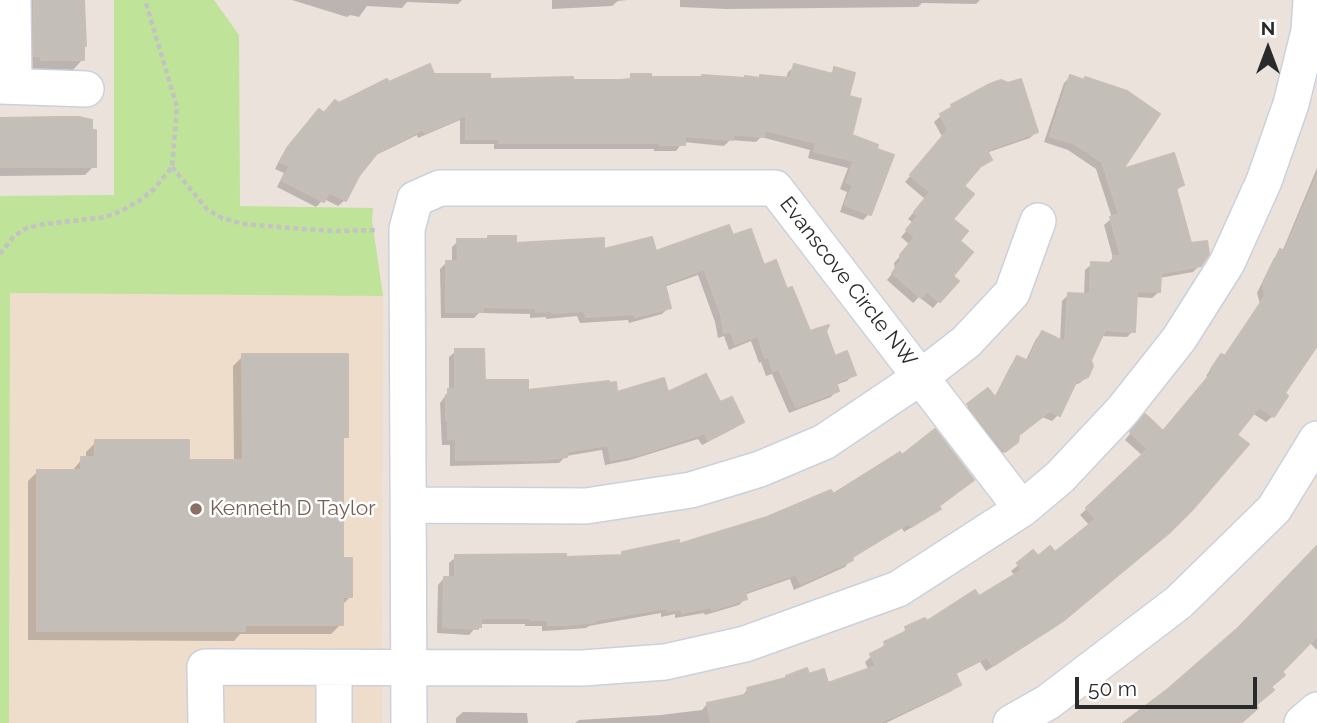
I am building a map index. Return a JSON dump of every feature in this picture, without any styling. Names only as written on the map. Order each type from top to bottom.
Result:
[{"type":"street","points":[[13,0],[7,86],[86,89]]},
{"type":"street","points":[[205,723],[205,667],[583,668],[665,662],[745,644],[898,589],[1022,509],[1060,477],[1122,411],[1180,339],[1227,263],[1264,181],[1291,104],[1309,31],[1311,0]]},
{"type":"street","name":"Evanscove Circle NW","points":[[409,505],[586,506],[691,490],[760,469],[824,442],[922,376],[775,188],[440,188],[415,200],[407,229],[409,723]]},
{"type":"street","points":[[1022,509],[922,376],[967,342],[1012,293],[1038,221]]},
{"type":"street","points":[[1011,723],[1056,713],[1179,602],[1274,509],[1317,439]]},
{"type":"street","points":[[334,668],[334,723]]},
{"type":"street","points":[[1302,723],[1317,710]]},
{"type":"path","points":[[0,254],[14,236],[38,225],[105,217],[121,211],[154,189],[172,167],[177,107],[145,0]]},
{"type":"path","points":[[172,167],[207,209],[222,218],[244,224],[338,232],[377,230]]},
{"type":"shaded area","name":"Kenneth D Taylor","points":[[10,293],[383,296],[382,723],[9,723]]},
{"type":"green space","points":[[114,0],[214,0],[239,35],[240,206],[373,208],[372,220],[383,296],[10,293],[9,723],[0,723],[0,196],[114,195]]},
{"type":"building","points":[[34,0],[84,0],[84,60],[41,60],[41,56],[34,56]]},
{"type":"building","points":[[430,64],[434,74],[490,74],[490,79],[573,77],[573,80],[631,79],[631,74],[651,74],[651,77],[702,75],[760,78],[760,75],[790,78],[794,64],[833,74],[834,67],[855,73],[849,96],[861,99],[852,135],[878,145],[877,149],[894,155],[871,215],[845,205],[853,185],[846,182],[854,161],[814,151],[816,143],[765,130],[764,137],[733,134],[733,140],[685,136],[685,145],[499,143],[500,139],[466,139],[466,115],[425,133],[423,129],[378,152],[359,176],[346,201],[329,192],[324,202],[282,180],[290,166],[280,162],[287,148],[319,109],[324,113],[335,100],[339,103],[387,79],[389,82]]},
{"type":"building","points":[[1070,75],[1084,80],[1085,77],[1127,91],[1160,114],[1123,169],[1174,153],[1184,185],[1176,188],[1191,243],[1207,241],[1209,254],[1201,266],[1161,273],[1160,292],[1137,291],[1135,332],[1105,330],[1091,360],[1093,366],[1088,377],[1076,382],[1060,416],[1050,411],[1019,435],[1018,442],[1005,452],[967,404],[988,388],[996,398],[1017,356],[1028,361],[1042,331],[1065,342],[1068,293],[1090,294],[1091,262],[1113,263],[1113,256],[1121,256],[1110,217],[1119,214],[1102,162],[1075,144],[1050,136]]},
{"type":"building","points":[[1021,79],[1038,132],[987,150],[992,160],[980,167],[964,186],[974,194],[953,219],[968,231],[960,241],[973,252],[953,276],[959,281],[940,302],[926,291],[921,298],[892,273],[901,261],[900,255],[915,237],[906,230],[918,216],[914,212],[930,192],[910,175],[948,130],[940,114],[990,84],[1001,80],[1008,83]]},
{"type":"building","points":[[79,117],[92,120],[92,130],[96,130],[96,167],[0,167],[0,118]]},
{"type":"building","points":[[1317,175],[1317,346],[1285,393],[1288,396],[1274,417],[1259,407],[1237,435],[1249,444],[1169,533],[1063,621],[993,666],[987,657],[955,672],[961,685],[879,723],[711,723],[707,703],[749,694],[747,688],[786,678],[807,668],[809,674],[824,669],[828,683],[876,666],[870,654],[886,646],[884,642],[907,631],[905,627],[925,618],[927,621],[975,590],[979,596],[1022,570],[1017,563],[1033,550],[1038,556],[1050,546],[1055,552],[1096,519],[1086,508],[1148,449],[1130,432],[1145,414],[1163,431],[1214,370],[1211,369],[1221,354],[1225,356],[1265,296],[1263,285],[1280,249],[1285,251]]},
{"type":"building","points":[[729,225],[733,235],[751,229],[764,265],[776,260],[787,289],[792,287],[810,331],[829,325],[826,331],[835,356],[847,351],[856,375],[836,382],[839,391],[796,407],[779,369],[773,371],[768,356],[765,358],[758,336],[735,344],[731,331],[724,333],[721,314],[704,269],[665,284],[671,308],[635,317],[634,314],[586,317],[584,311],[536,312],[536,308],[483,307],[483,312],[446,312],[446,261],[458,261],[457,239],[516,236],[516,243],[604,238],[604,249],[652,237],[656,251]]},
{"type":"building","points":[[455,349],[484,349],[485,380],[528,380],[528,390],[609,381],[616,382],[617,392],[664,378],[668,392],[706,374],[720,402],[732,397],[744,422],[708,440],[705,433],[638,455],[611,460],[608,445],[566,452],[567,457],[540,460],[456,460],[456,439],[448,439],[446,420],[446,395],[448,389],[455,389]]},
{"type":"building","points":[[242,354],[348,354],[348,437],[343,437],[343,558],[352,558],[352,597],[343,597],[343,625],[245,625],[245,631],[37,631],[37,470],[81,470],[81,457],[95,457],[95,440],[189,440],[189,460],[243,460]]},
{"type":"building","points":[[935,429],[974,480],[939,506],[941,509],[911,527],[909,523],[852,557],[853,560],[801,584],[796,574],[745,592],[747,599],[712,610],[711,607],[682,613],[681,609],[668,611],[667,608],[568,625],[548,625],[548,620],[531,618],[481,618],[481,627],[478,629],[443,627],[444,577],[455,577],[455,555],[622,555],[622,552],[679,540],[679,544],[767,517],[831,490],[833,494],[900,452],[902,455]]},
{"type":"building","points":[[1317,546],[1317,636],[1282,672],[1285,675],[1271,687],[1274,690],[1256,705],[1258,708],[1241,723],[1123,723],[1168,689],[1238,628]]},
{"type":"place","name":"Kenneth D Taylor","points":[[196,509]]}]
